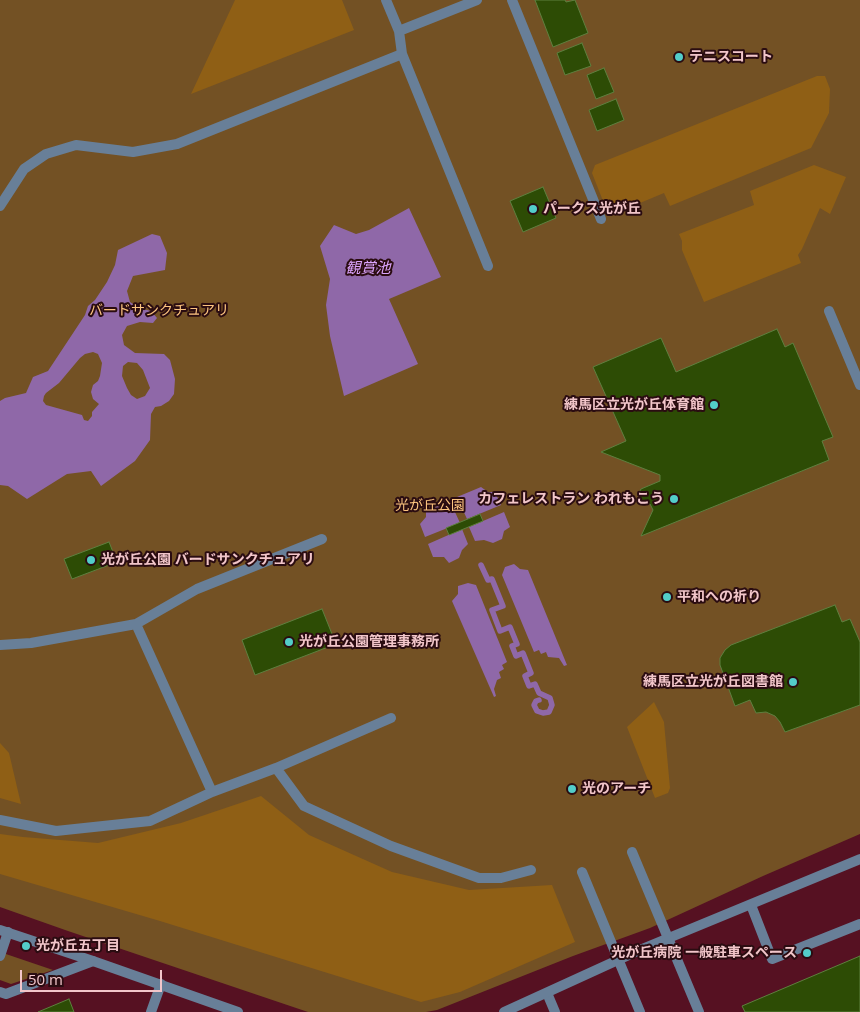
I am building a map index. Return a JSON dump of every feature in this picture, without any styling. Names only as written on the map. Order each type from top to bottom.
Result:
[{"type":"street","points":[[386,0],[399,31],[402,54],[488,266]]},
{"type":"street","points":[[399,31],[477,0]]},
{"type":"street","points":[[512,0],[601,219]]},
{"type":"street","points":[[0,206],[24,169],[46,154],[76,145],[133,152],[177,144],[402,54]]},
{"type":"street","points":[[829,312],[860,385]]},
{"type":"street","points":[[0,645],[31,643],[136,624],[197,589],[322,539]]},
{"type":"street","points":[[136,624],[212,792]]},
{"type":"street","points":[[0,820],[56,831],[150,821],[212,792],[276,768],[392,718]]},
{"type":"street","points":[[276,768],[304,806],[391,846],[480,878],[501,878],[531,870]]},
{"type":"street","points":[[632,852],[699,1012]]},
{"type":"street","points":[[504,1012],[642,950],[860,859]]},
{"type":"street","points":[[582,872],[640,1012]]},
{"type":"street","points":[[750,905],[772,960],[860,924]]},
{"type":"street","points":[[0,956],[4,931],[238,1012]]},
{"type":"street","points":[[0,992],[6,994],[93,961]]},
{"type":"street","points":[[151,1012],[161,984]]},
{"type":"street","points":[[547,993],[554,1012]]},
{"type":"green space","name":"光が丘公園","points":[[0,0],[860,0],[860,834],[650,928],[573,956],[437,1010],[426,1012],[308,1012],[0,907]]},
{"type":"green space","points":[[0,952],[53,970],[11,984],[0,980]]},
{"type":"shaded area","points":[[235,0],[342,0],[354,30],[191,94]]},
{"type":"shaded area","points":[[817,76],[825,76],[830,89],[829,113],[811,148],[670,206],[664,193],[616,213],[605,206],[592,173],[595,165]]},
{"type":"shaded area","points":[[814,165],[846,177],[830,214],[820,208],[798,255],[801,263],[704,302],[682,250],[682,241],[679,234],[754,205],[750,191]]},
{"type":"shaded area","points":[[654,702],[664,722],[670,788],[668,793],[655,798],[627,727]]},
{"type":"shaded area","points":[[0,743],[9,753],[21,804],[0,798]]},
{"type":"shaded area","points":[[261,796],[309,835],[392,872],[469,890],[552,885],[575,942],[460,992],[421,1002],[160,921],[0,874],[0,834],[98,843],[181,823]]},
{"type":"water","name":"観賞池","points":[[409,208],[441,277],[389,299],[418,364],[344,396],[330,336],[326,305],[330,279],[320,246],[334,225],[356,234],[369,230]]},
{"type":"water","points":[[152,234],[160,236],[167,253],[165,270],[133,276],[127,291],[130,302],[139,308],[151,311],[157,318],[153,323],[140,322],[127,326],[122,335],[124,345],[135,353],[164,354],[170,360],[175,379],[174,394],[169,401],[155,407],[151,414],[150,440],[135,461],[101,486],[91,471],[67,474],[27,499],[8,486],[0,485],[0,401],[26,393],[33,377],[48,371],[85,315],[88,306],[95,300],[107,282],[115,265],[118,250]],"holes":[[[93,352],[98,354],[102,363],[100,376],[93,385],[91,392],[93,399],[99,404],[92,412],[92,416],[88,421],[84,420],[82,415],[46,405],[43,401],[46,393],[59,383],[80,358],[85,354]],[[128,362],[137,363],[143,370],[150,388],[145,396],[137,399],[131,395],[122,376],[123,366]]]},
{"type":"water","points":[[481,487],[488,492],[495,492],[501,505],[467,519],[457,497]]},
{"type":"water","points":[[450,501],[460,523],[425,537],[420,524],[426,517],[426,511]]},
{"type":"water","points":[[504,512],[510,527],[504,531],[502,539],[493,543],[484,540],[475,541],[469,527]]},
{"type":"water","points":[[462,529],[468,544],[462,550],[459,558],[449,563],[444,557],[433,557],[428,544]]},
{"type":"water","points":[[514,564],[520,569],[528,570],[567,665],[564,666],[559,658],[548,657],[546,652],[541,654],[539,650],[534,652],[502,575],[505,567]]},
{"type":"water","points":[[468,583],[476,585],[507,662],[502,665],[504,669],[499,672],[501,678],[497,680],[494,689],[496,696],[494,697],[452,601],[458,594],[458,586]]},
{"type":"building","points":[[535,0],[565,0],[566,2],[575,0],[588,33],[553,47]]},
{"type":"building","points":[[582,43],[591,66],[565,75],[557,53]]},
{"type":"building","points":[[604,68],[614,92],[596,99],[587,75]]},
{"type":"building","points":[[616,99],[624,120],[597,131],[589,110]]},
{"type":"building","name":"パークス光が丘","points":[[543,187],[556,218],[523,232],[510,201]]},
{"type":"building","name":"練馬区立光が丘体育館","points":[[777,329],[785,347],[793,343],[833,437],[822,441],[829,460],[641,536],[653,510],[650,504],[642,502],[638,494],[641,489],[660,481],[660,475],[601,452],[626,441],[593,367],[661,338],[676,372]]},
{"type":"building","points":[[480,514],[483,521],[449,535],[446,528]]},
{"type":"building","name":"光が丘公園 バードサンクチュアリ","points":[[109,542],[117,562],[72,579],[64,559]]},
{"type":"building","name":"練馬区立光が丘図書館","points":[[835,605],[842,622],[850,619],[860,642],[860,705],[785,732],[775,716],[766,712],[756,713],[750,700],[735,706],[720,665],[720,658],[725,650],[731,645]]},
{"type":"building","name":"光が丘公園管理事務所","points":[[322,609],[336,644],[255,675],[242,640]]},
{"type":"building","points":[[860,956],[860,1012],[745,1012],[742,1006]]},
{"type":"building","points":[[69,999],[74,1012],[38,1012]]},
{"type":"waterway","points":[[481,565],[488,580],[492,579],[503,606],[492,610],[500,631],[510,627],[517,644],[512,646],[516,656],[523,653],[531,673],[525,676],[529,686],[535,684],[539,693],[550,698],[552,705],[549,712],[537,711],[534,705],[539,700]]},
{"type":"place","name":"テニスコート","points":[[679,57]]},
{"type":"place","name":"パークス光が丘","points":[[533,209]]},
{"type":"place","name":"練馬区立光が丘体育館","points":[[714,405]]},
{"type":"place","name":"カフェレストラン われもこう","points":[[674,499]]},
{"type":"place","name":"光が丘公園 バードサンクチュアリ","points":[[91,560]]},
{"type":"place","name":"平和への祈り","points":[[667,597]]},
{"type":"place","name":"光が丘公園管理事務所","points":[[289,642]]},
{"type":"place","name":"練馬区立光が丘図書館","points":[[793,682]]},
{"type":"place","name":"光のアーチ","points":[[572,789]]},
{"type":"place","name":"光が丘五丁目","points":[[26,946]]},
{"type":"place","name":"光が丘病院 一般駐車スペース","points":[[807,953]]},
{"type":"park label","name":"バードサンクチュアリ","points":[[159,311]]}]
